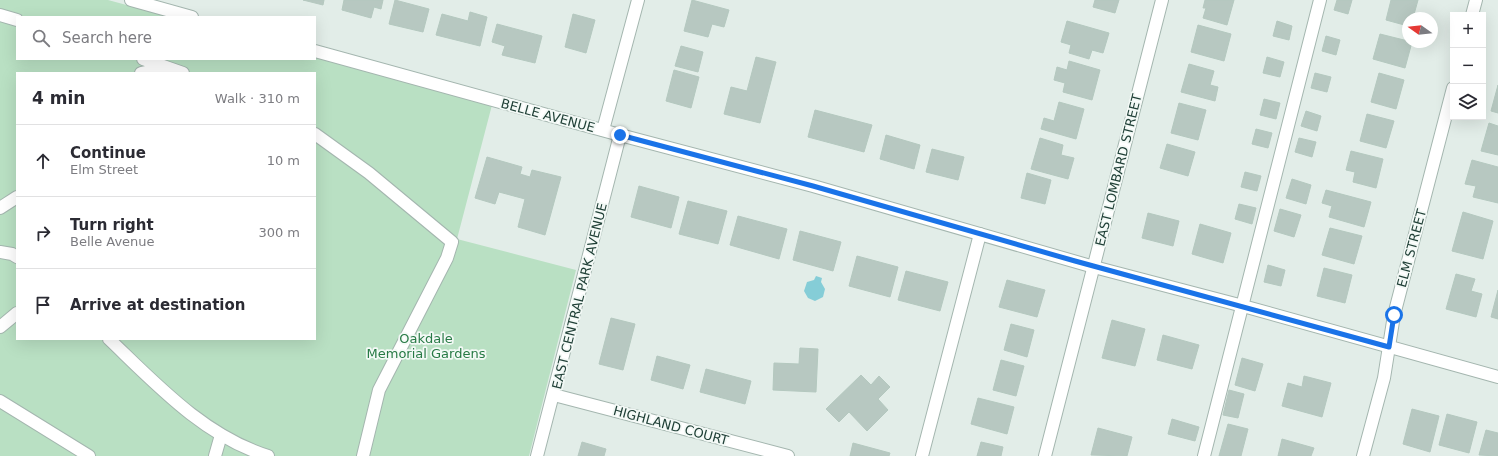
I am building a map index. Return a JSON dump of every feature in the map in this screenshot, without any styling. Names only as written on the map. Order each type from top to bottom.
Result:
[{"type":"street","points":[[130,0],[188,16]]},
{"type":"street","points":[[603,130],[638,0]]},
{"type":"street","name":"EAST LOMBARD STREET","points":[[1046,456],[1162,0]]},
{"type":"street","points":[[1204,456],[1320,0]]},
{"type":"street","points":[[1473,12],[1476,0]]},
{"type":"street","points":[[0,16],[16,20]]},
{"type":"street","name":"BELLE AVENUE","points":[[316,51],[620,135],[813,186],[1094,266],[1498,377]]},
{"type":"street","points":[[146,60],[179,72]]},
{"type":"street","points":[[147,72],[159,70],[179,72]]},
{"type":"street","name":"ELM STREET","points":[[1363,456],[1384,378],[1394,315],[1450,100]]},
{"type":"street","points":[[316,135],[369,173],[452,242],[447,258],[379,390],[363,456]]},
{"type":"street","name":"EAST CENTRAL PARK AVENUE","points":[[537,456],[620,135]]},
{"type":"street","points":[[0,208],[16,198]]},
{"type":"street","points":[[922,456],[980,234]]},
{"type":"street","points":[[0,252],[12,254],[16,256]]},
{"type":"street","points":[[0,327],[16,314]]},
{"type":"street","points":[[110,340],[195,418],[221,435],[256,452],[268,456]]},
{"type":"street","name":"HIGHLAND COURT","points":[[554,395],[788,456]]},
{"type":"street","points":[[0,401],[88,456]]},
{"type":"street","points":[[216,456],[221,435]]},
{"type":"green space","name":"Oakdale Memorial Gardens","points":[[0,0],[108,0],[167,16],[16,16],[16,60],[316,60],[316,56],[492,105],[457,239],[576,270],[529,456],[0,456]]},
{"type":"water","points":[[816,276],[822,278],[821,282],[825,289],[823,297],[815,301],[808,298],[804,291],[807,282],[814,280]]},
{"type":"building","points":[[303,0],[324,0],[323,5]]},
{"type":"building","points":[[344,0],[383,0],[381,9],[374,7],[371,18],[342,10]]},
{"type":"building","points":[[395,0],[429,9],[423,32],[389,24]]},
{"type":"building","points":[[692,0],[729,10],[724,27],[712,24],[708,37],[684,31]]},
{"type":"building","points":[[1095,0],[1119,0],[1115,13],[1093,7]]},
{"type":"building","points":[[1205,0],[1234,0],[1227,25],[1203,18],[1206,8],[1203,8]]},
{"type":"building","points":[[1337,0],[1352,0],[1348,14],[1334,10]]},
{"type":"building","points":[[1391,0],[1418,0],[1415,12],[1402,12],[1402,24],[1386,20]]},
{"type":"building","points":[[470,12],[487,17],[480,46],[436,35],[442,14],[468,21]]},
{"type":"building","points":[[573,14],[595,20],[586,53],[565,47]]},
{"type":"building","points":[[1067,21],[1109,33],[1103,53],[1092,50],[1089,59],[1069,53],[1071,45],[1061,42]]},
{"type":"building","points":[[1277,21],[1292,26],[1289,40],[1273,36]]},
{"type":"building","points":[[497,24],[542,36],[535,63],[502,55],[505,46],[492,42]]},
{"type":"building","points":[[1198,25],[1231,34],[1224,61],[1191,52]]},
{"type":"building","points":[[1380,34],[1402,40],[1402,48],[1410,48],[1405,68],[1373,59]]},
{"type":"building","points":[[1326,36],[1340,40],[1336,55],[1322,51]]},
{"type":"building","points":[[681,46],[703,52],[698,72],[675,66]]},
{"type":"building","points":[[756,57],[776,62],[760,123],[724,114],[731,87],[747,91]]},
{"type":"building","points":[[1267,57],[1284,62],[1280,77],[1263,73]]},
{"type":"building","points":[[1069,61],[1100,70],[1092,100],[1063,92],[1065,83],[1054,80],[1057,67],[1067,70]]},
{"type":"building","points":[[1189,64],[1214,71],[1210,85],[1218,87],[1215,101],[1181,92]]},
{"type":"building","points":[[674,70],[699,77],[691,108],[666,101]]},
{"type":"building","points":[[1315,73],[1331,77],[1327,92],[1311,88]]},
{"type":"building","points":[[1379,73],[1404,80],[1396,109],[1371,102]]},
{"type":"building","points":[[1498,85],[1498,113],[1491,111]]},
{"type":"building","points":[[1264,99],[1280,103],[1276,119],[1260,115]]},
{"type":"building","points":[[1059,102],[1084,109],[1076,139],[1041,129],[1044,118],[1054,121]]},
{"type":"building","points":[[1179,103],[1206,110],[1198,140],[1171,133]]},
{"type":"building","points":[[815,110],[872,125],[864,152],[808,137]]},
{"type":"building","points":[[1306,111],[1321,116],[1317,131],[1301,126]]},
{"type":"building","points":[[1367,114],[1394,121],[1386,148],[1360,141]]},
{"type":"building","points":[[1489,123],[1498,126],[1498,155],[1481,151]]},
{"type":"building","points":[[1256,129],[1272,133],[1268,148],[1252,144]]},
{"type":"building","points":[[886,135],[920,145],[914,169],[880,159]]},
{"type":"building","points":[[1040,138],[1063,145],[1061,155],[1074,158],[1068,179],[1031,169]]},
{"type":"building","points":[[1299,138],[1316,142],[1312,157],[1295,152]]},
{"type":"building","points":[[1167,144],[1195,152],[1188,176],[1160,168]]},
{"type":"building","points":[[932,149],[964,157],[958,180],[926,172]]},
{"type":"building","points":[[1351,151],[1383,159],[1376,188],[1353,182],[1355,172],[1346,170]]},
{"type":"building","points":[[487,157],[522,167],[520,174],[530,177],[532,170],[561,177],[545,235],[518,227],[525,199],[499,192],[495,204],[475,198]]},
{"type":"building","points":[[1472,160],[1498,167],[1498,203],[1473,197],[1476,186],[1465,184]]},
{"type":"building","points":[[1245,172],[1261,176],[1257,191],[1241,187]]},
{"type":"building","points":[[1027,173],[1051,180],[1045,204],[1021,198]]},
{"type":"building","points":[[1292,179],[1311,185],[1306,204],[1286,198]]},
{"type":"building","points":[[639,186],[679,197],[671,228],[631,217]]},
{"type":"building","points":[[1326,190],[1371,202],[1364,227],[1329,217],[1332,206],[1322,203]]},
{"type":"building","points":[[688,201],[727,211],[718,244],[679,234]]},
{"type":"building","points":[[1239,204],[1256,208],[1252,224],[1235,219]]},
{"type":"building","points":[[1280,209],[1301,215],[1294,237],[1274,231]]},
{"type":"building","points":[[1463,212],[1493,221],[1483,259],[1452,251]]},
{"type":"building","points":[[1148,213],[1179,221],[1173,246],[1142,238]]},
{"type":"building","points":[[738,216],[787,229],[779,259],[730,245]]},
{"type":"building","points":[[1200,224],[1231,233],[1223,263],[1192,254]]},
{"type":"building","points":[[1330,228],[1362,236],[1354,264],[1322,255]]},
{"type":"building","points":[[800,231],[841,242],[833,271],[793,260]]},
{"type":"building","points":[[857,256],[898,267],[890,297],[849,286]]},
{"type":"building","points":[[1268,265],[1285,270],[1281,286],[1264,282]]},
{"type":"building","points":[[1324,268],[1352,275],[1345,303],[1317,296]]},
{"type":"building","points":[[906,271],[948,282],[940,311],[898,300]]},
{"type":"building","points":[[1456,274],[1475,279],[1471,291],[1482,294],[1476,317],[1446,309]]},
{"type":"building","points":[[1007,280],[1045,290],[1037,317],[999,307]]},
{"type":"building","points":[[1498,290],[1498,319],[1491,317]]},
{"type":"building","points":[[611,318],[635,324],[623,370],[599,364]]},
{"type":"building","points":[[1112,320],[1145,329],[1135,366],[1102,358]]},
{"type":"building","points":[[1011,324],[1034,330],[1027,357],[1004,350]]},
{"type":"building","points":[[1163,335],[1199,345],[1192,369],[1157,360]]},
{"type":"building","points":[[800,348],[818,349],[816,392],[773,390],[774,363],[799,364]]},
{"type":"building","points":[[657,356],[690,365],[683,389],[651,380]]},
{"type":"building","points":[[1242,358],[1263,364],[1255,391],[1235,385]]},
{"type":"building","points":[[1001,360],[1024,366],[1016,396],[993,390]]},
{"type":"building","points":[[706,369],[751,381],[745,404],[700,392]]},
{"type":"building","points":[[861,375],[871,385],[879,376],[890,387],[878,399],[888,410],[867,431],[849,412],[839,422],[826,409]]},
{"type":"building","points":[[1304,376],[1331,383],[1322,417],[1282,406],[1288,383],[1302,387]]},
{"type":"building","points":[[1229,390],[1244,394],[1238,418],[1223,415]]},
{"type":"building","points":[[978,398],[1014,407],[1007,434],[971,424]]},
{"type":"building","points":[[1412,409],[1439,416],[1430,452],[1403,444]]},
{"type":"building","points":[[1447,414],[1477,422],[1469,453],[1439,445]]},
{"type":"building","points":[[1172,419],[1199,427],[1195,441],[1168,434]]},
{"type":"building","points":[[1228,424],[1248,429],[1241,456],[1219,456]]},
{"type":"building","points":[[1098,428],[1132,437],[1127,456],[1091,455]]},
{"type":"building","points":[[1486,430],[1498,433],[1498,456],[1479,455]]},
{"type":"building","points":[[1282,439],[1314,448],[1311,456],[1278,456]]},
{"type":"building","points":[[582,442],[606,449],[604,456],[578,456]]},
{"type":"building","points":[[981,442],[1003,447],[1001,456],[977,456]]},
{"type":"building","points":[[853,443],[890,453],[889,456],[850,456]]},
{"type":"route","points":[[620,135],[813,186],[1075,261],[1389,347],[1394,315]]}]
